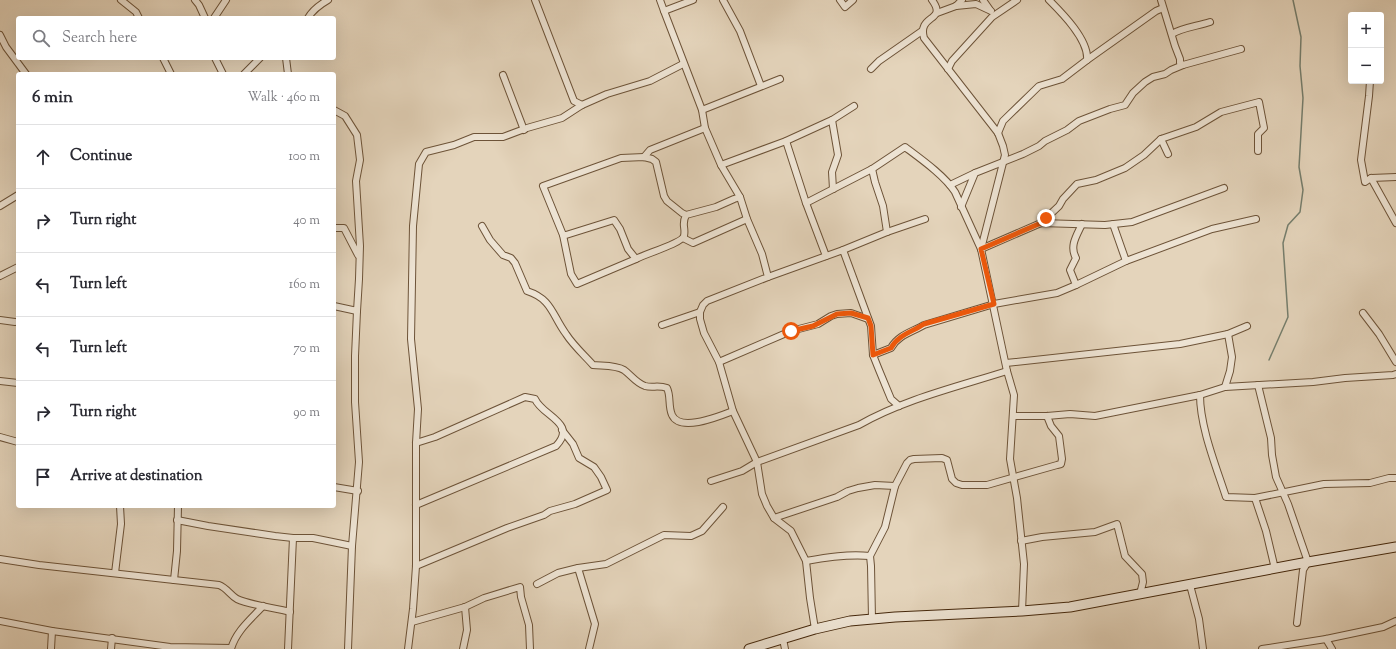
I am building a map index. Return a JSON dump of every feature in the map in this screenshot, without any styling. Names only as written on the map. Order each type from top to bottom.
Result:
[{"type":"main road","points":[[751,649],[783,638],[850,621],[1022,611],[1091,604],[1308,562],[1396,547]]},
{"type":"street","points":[[122,0],[136,12],[137,16]]},
{"type":"street","points":[[195,0],[204,16]]},
{"type":"street","points":[[215,16],[226,0]]},
{"type":"street","points":[[309,16],[323,2],[328,0]]},
{"type":"street","points":[[535,0],[574,101],[582,105]]},
{"type":"street","points":[[660,0],[683,64],[702,110],[705,128],[721,165],[740,198],[762,254],[768,277]]},
{"type":"street","points":[[664,11],[693,0]]},
{"type":"street","points":[[723,0],[740,31],[761,86]]},
{"type":"street","points":[[840,0],[845,7],[853,0]]},
{"type":"street","points":[[932,0],[937,6],[937,13]]},
{"type":"street","points":[[956,6],[962,0]]},
{"type":"street","points":[[983,0],[991,14]]},
{"type":"street","points":[[948,69],[952,60],[991,14],[1016,0]]},
{"type":"street","points":[[1049,0],[1069,20],[1088,52],[1087,60]]},
{"type":"street","points":[[1161,0],[1180,63],[1183,65]]},
{"type":"street","points":[[871,69],[879,61],[922,31],[926,22],[937,13],[956,6],[976,4],[991,14]]},
{"type":"street","points":[[998,134],[1003,120],[1039,86],[1062,79],[1156,11],[1163,8]]},
{"type":"street","points":[[1172,34],[1179,30],[1210,22]]},
{"type":"street","points":[[922,31],[924,38],[998,134],[1002,140],[1007,157]]},
{"type":"street","points":[[0,35],[6,47],[25,72]]},
{"type":"street","points":[[0,48],[4,42]]},
{"type":"street","points":[[981,249],[1002,163],[1007,157],[1023,154],[1040,146],[1045,140],[1067,130],[1079,121],[1125,105],[1133,93],[1153,77],[1165,74],[1183,65],[1241,49]]},
{"type":"street","points":[[164,60],[170,72]]},
{"type":"street","points":[[216,60],[222,72]]},
{"type":"street","points":[[246,72],[258,60]]},
{"type":"street","points":[[286,60],[288,72]]},
{"type":"street","points":[[943,63],[952,60]]},
{"type":"street","points":[[408,649],[412,622],[416,566],[416,442],[418,409],[411,339],[413,226],[419,164],[426,152],[449,147],[474,137],[503,137],[562,118],[582,105],[607,94],[650,81],[683,64]]},
{"type":"street","points":[[503,75],[524,130]]},
{"type":"street","points":[[702,110],[780,79]]},
{"type":"street","points":[[1370,84],[1361,160],[1365,182],[1371,178],[1396,177]]},
{"type":"street","points":[[981,249],[1041,223],[1059,206],[1063,199],[1077,184],[1096,180],[1126,168],[1144,155],[1161,139],[1196,127],[1221,112],[1259,102],[1264,128],[1258,134],[1258,151]]},
{"type":"street","points":[[721,165],[786,141],[832,120],[854,106]]},
{"type":"street","points":[[336,111],[345,116],[357,135],[360,160],[356,181],[360,246],[355,356],[355,402],[359,462],[358,491],[352,546],[348,649]]},
{"type":"street","points":[[832,120],[838,155],[832,172],[833,189]]},
{"type":"street","points":[[644,158],[650,150],[705,128]]},
{"type":"street","points":[[1161,139],[1168,154]]},
{"type":"street","points":[[786,141],[806,203],[826,256]]},
{"type":"street","points":[[806,203],[872,169],[905,147],[923,160],[950,185],[955,192],[981,249],[1014,395],[1010,467],[1014,478],[1024,564],[1022,611]]},
{"type":"street","points":[[686,214],[683,220],[683,238],[674,244],[652,251],[577,284],[571,274],[563,235],[543,186],[621,158],[644,158],[652,159],[656,162],[664,196],[667,201],[682,213],[686,214],[716,207],[740,198]]},
{"type":"street","points":[[950,185],[975,173],[1002,163]]},
{"type":"street","points":[[872,169],[874,182],[883,206],[887,232]]},
{"type":"street","points":[[961,207],[975,173]]},
{"type":"street","points":[[1371,178],[1396,223]]},
{"type":"street","points":[[1041,223],[1105,225],[1132,222],[1224,188]]},
{"type":"street","points":[[0,206],[16,196]]},
{"type":"street","points":[[683,238],[693,243],[747,218]]},
{"type":"street","points":[[815,629],[806,561],[791,532],[774,518],[767,506],[762,494],[757,462],[733,411],[719,362],[704,333],[700,319],[700,312],[703,305],[708,301],[887,232],[925,219]]},
{"type":"street","points":[[873,355],[891,348],[893,344],[903,335],[916,330],[924,324],[994,304],[1057,293],[1126,261],[1212,229],[1256,219]]},
{"type":"street","points":[[563,235],[614,220],[620,229],[628,249],[636,258]]},
{"type":"street","points":[[1076,285],[1070,270],[1076,258],[1073,243],[1082,224]]},
{"type":"street","points":[[1113,224],[1126,261]]},
{"type":"street","points":[[482,226],[490,240],[502,255],[511,258],[516,263],[527,291],[541,297],[546,302],[566,334],[593,365],[624,370],[644,386],[662,386],[667,388],[673,417],[684,424],[711,419],[733,411]]},
{"type":"street","points":[[336,228],[344,228],[359,256]]},
{"type":"street","points":[[843,250],[871,326],[873,355],[891,399],[899,406]]},
{"type":"street","points":[[0,276],[16,268]]},
{"type":"street","points":[[336,306],[357,311]]},
{"type":"street","points":[[662,325],[700,312]]},
{"type":"street","points":[[719,362],[791,331],[818,324],[837,314],[851,313],[868,318]]},
{"type":"street","points":[[1363,313],[1379,334],[1396,362]]},
{"type":"street","points":[[0,320],[15,322]]},
{"type":"street","points":[[1006,363],[1180,344],[1228,334],[1248,326]]},
{"type":"street","points":[[1225,387],[1230,371],[1232,357],[1228,334]]},
{"type":"street","points":[[711,481],[742,471],[757,462],[858,425],[914,400],[1008,371]]},
{"type":"street","points":[[1014,416],[1070,414],[1095,416],[1200,395],[1225,387],[1313,382],[1396,374]]},
{"type":"street","points":[[0,380],[16,383]]},
{"type":"street","points":[[1258,385],[1271,438],[1276,477],[1288,504],[1308,562],[1303,570],[1297,623]]},
{"type":"street","points":[[1200,395],[1203,422],[1226,497],[1255,498],[1324,484],[1370,483],[1396,478]]},
{"type":"street","points":[[416,442],[436,437],[525,397],[535,399],[538,406],[560,424],[562,430],[562,437],[556,446],[416,505]]},
{"type":"street","points":[[872,619],[870,556],[885,527],[895,486],[907,463],[914,458],[942,458],[947,460],[952,479],[962,485],[987,485],[1060,464],[1062,459],[1059,436],[1051,426],[1047,416]]},
{"type":"street","points":[[416,566],[507,528],[544,515],[550,511],[575,504],[606,490],[601,477],[594,467],[579,458],[573,444],[562,430]]},
{"type":"street","points":[[0,438],[16,442]]},
{"type":"street","points":[[774,518],[837,497],[858,488],[875,485],[895,486]]},
{"type":"street","points":[[336,487],[358,491]]},
{"type":"street","points":[[1255,498],[1266,531],[1275,569]]},
{"type":"street","points":[[537,584],[558,573],[578,568],[606,564],[664,535],[691,536],[702,531],[723,507]]},
{"type":"street","points":[[115,573],[121,524],[120,508]]},
{"type":"street","points":[[174,580],[177,551],[178,508]]},
{"type":"street","points":[[177,520],[293,538],[313,538],[352,546]]},
{"type":"street","points":[[1022,541],[1055,535],[1095,532],[1117,524],[1125,556],[1142,574],[1143,582],[1140,594]]},
{"type":"street","points":[[288,649],[293,538]]},
{"type":"street","points":[[806,561],[840,555],[853,554],[870,556]]},
{"type":"street","points":[[0,559],[164,580],[219,585],[224,587],[237,599],[290,612]]},
{"type":"street","points":[[578,568],[596,624],[589,649]]},
{"type":"street","points":[[1190,585],[1199,619],[1203,649]]},
{"type":"street","points":[[412,622],[465,607],[484,598],[520,587],[521,597],[529,625],[530,649]]},
{"type":"street","points":[[0,622],[170,648],[231,648],[240,630],[263,606]]},
{"type":"street","points":[[463,649],[467,630],[465,607]]},
{"type":"street","points":[[1262,649],[1326,639],[1383,627],[1396,621]]},
{"type":"street","points":[[51,649],[52,631]]},
{"type":"street","points":[[111,649],[112,638]]},
{"type":"street","points":[[783,638],[785,649]]},
{"type":"street","points":[[1326,639],[1332,649]]},
{"type":"waterway","points":[[1269,360],[1288,317],[1283,243],[1288,225],[1300,212],[1303,190],[1299,167],[1303,98],[1300,66],[1301,37],[1293,0]]},
{"type":"route","points":[[791,331],[813,326],[837,314],[856,314],[868,318],[871,326],[873,355],[891,348],[893,344],[903,335],[916,330],[924,324],[994,304],[981,249],[1041,223],[1046,218]]}]
